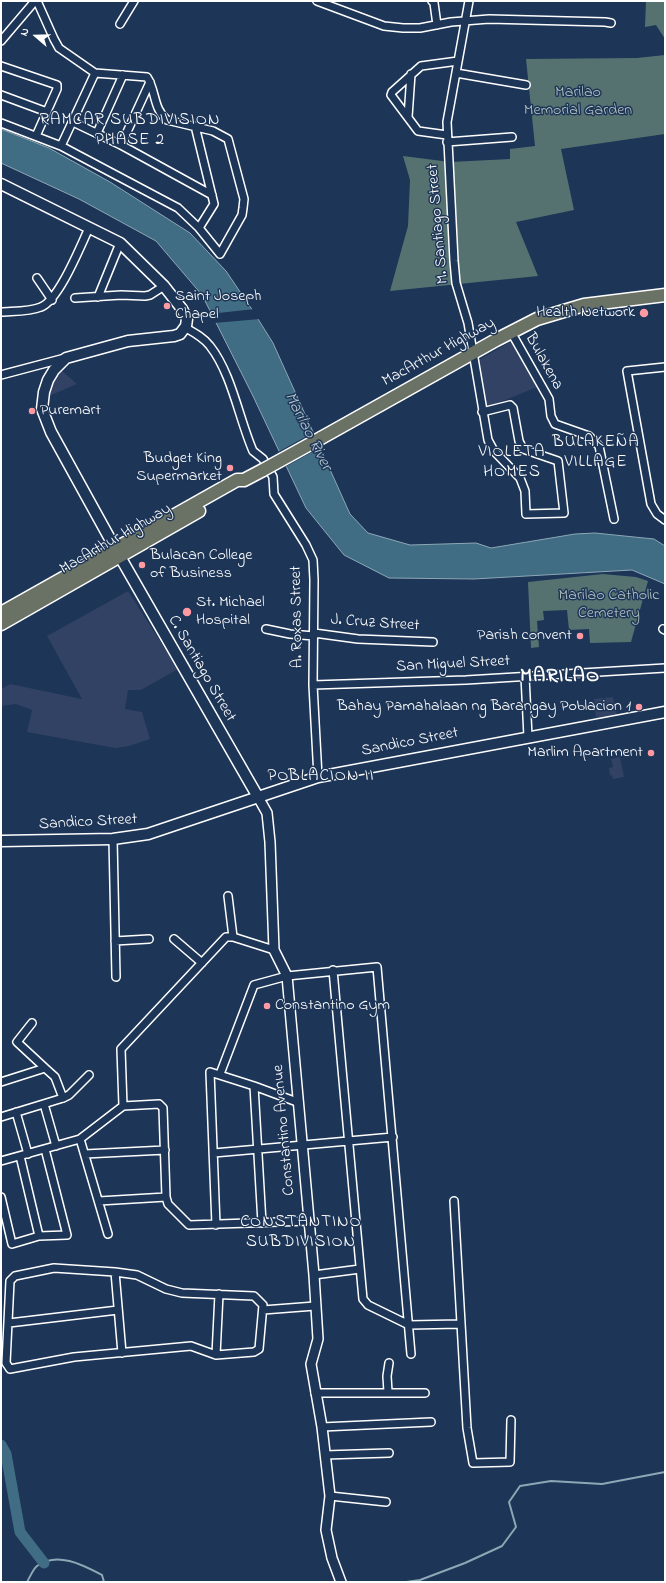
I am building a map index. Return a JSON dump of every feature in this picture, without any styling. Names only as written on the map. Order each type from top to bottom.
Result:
[{"type":"highway","name":"MacArthur Highway","points":[[1,624],[237,480],[244,480],[263,470],[511,332],[551,314],[584,305],[665,295]]},
{"type":"highway","name":"MacArthur Highway","points":[[1,613],[117,552]]},
{"type":"main road","points":[[1,184],[120,243],[164,286],[182,309],[187,319],[186,328],[180,334],[174,336],[128,341],[66,358]]},
{"type":"main road","name":"C. Santiago Street","points":[[66,358],[54,370],[48,380],[42,403],[44,415],[51,432],[117,552],[258,797]]},
{"type":"main road","name":"Sandico Street","points":[[1,842],[113,839],[148,834],[318,777],[665,712]]},
{"type":"street","points":[[1,41],[36,1],[59,48],[95,73],[141,75],[147,77],[150,82],[158,109],[162,116],[167,120],[217,132],[228,139],[244,199],[242,215],[220,254],[199,228],[178,208],[61,146],[1,123]]},
{"type":"street","points":[[120,24],[134,1]]},
{"type":"street","points":[[317,1],[384,26],[414,28],[489,19],[611,23]]},
{"type":"street","points":[[432,1],[434,3],[437,25]]},
{"type":"street","name":"M. Santiago Street","points":[[468,1],[466,22],[447,122],[451,235],[455,276],[468,323],[482,412],[488,440],[494,451],[520,478],[525,491],[526,514],[564,513],[558,461],[523,449],[519,441],[513,408],[510,405],[482,412]]},
{"type":"street","points":[[458,61],[421,66],[400,84],[392,92],[392,95],[421,132],[447,138],[512,137]]},
{"type":"street","points":[[1,66],[57,86],[36,136]]},
{"type":"street","points":[[61,146],[95,73]]},
{"type":"street","points":[[456,73],[526,85]]},
{"type":"street","points":[[408,117],[412,74]]},
{"type":"street","points":[[97,133],[123,75]]},
{"type":"street","points":[[121,145],[150,82]]},
{"type":"street","points":[[1,95],[47,112]]},
{"type":"street","points":[[73,122],[121,145],[212,195]]},
{"type":"street","points":[[196,126],[214,204],[199,228]]},
{"type":"street","points":[[1,312],[39,308],[52,300],[57,293],[89,228]]},
{"type":"street","points":[[98,297],[120,243]]},
{"type":"street","points":[[37,278],[52,300]]},
{"type":"street","points":[[75,298],[150,296],[164,286]]},
{"type":"street","name":"A. Roxas Street","points":[[186,328],[198,335],[210,346],[221,365],[253,451],[263,459],[273,476],[274,494],[306,544],[312,560],[314,634],[313,685],[318,777]]},
{"type":"street","name":"Bulakena","points":[[511,332],[549,399],[552,420],[559,426],[589,436],[599,446],[614,519]]},
{"type":"street","points":[[1,375],[66,358]]},
{"type":"street","points":[[665,367],[628,371],[651,504],[657,514],[665,520]]},
{"type":"street","name":"J. Cruz Street","points":[[266,629],[290,634],[314,634],[358,639],[433,642]]},
{"type":"street","name":"San Miguel Street","points":[[313,685],[466,680],[665,668]]},
{"type":"street","points":[[525,676],[528,737]]},
{"type":"street","name":"Constantino Avenue","points":[[258,797],[267,813],[270,842],[274,950],[287,976],[297,1102],[303,1144],[314,1275],[318,1339],[312,1364],[315,1393],[322,1427],[330,1496],[326,1530],[332,1558],[341,1582]]},
{"type":"street","points":[[113,839],[116,977]]},
{"type":"street","points":[[228,896],[233,937]]},
{"type":"street","points":[[123,1106],[120,1048],[226,937],[233,937],[274,950]]},
{"type":"street","points":[[115,941],[149,939]]},
{"type":"street","points":[[174,939],[202,963]]},
{"type":"street","points":[[220,1074],[254,986],[287,976],[333,970],[377,967],[411,1354]]},
{"type":"street","points":[[333,970],[362,1294],[365,1302],[409,1325],[460,1324]]},
{"type":"street","points":[[32,1023],[17,1042],[55,1077],[63,1098]]},
{"type":"street","points":[[1,1082],[45,1068]]},
{"type":"street","points":[[216,1225],[210,1072],[220,1074],[297,1102]]},
{"type":"street","points":[[1,1117],[63,1098],[69,1095],[89,1075]]},
{"type":"street","points":[[254,1086],[262,1222]]},
{"type":"street","points":[[44,1104],[56,1146]]},
{"type":"street","points":[[1,1161],[80,1139],[123,1106],[159,1104],[163,1106],[166,1197],[168,1204],[189,1225],[309,1221]]},
{"type":"street","points":[[16,1112],[28,1154]]},
{"type":"street","points":[[214,1153],[393,1137]]},
{"type":"street","points":[[80,1139],[108,1234]]},
{"type":"street","points":[[1,1197],[12,1244],[39,1236],[67,1235],[46,1149]]},
{"type":"street","points":[[85,1154],[165,1150]]},
{"type":"street","points":[[20,1156],[39,1236]]},
{"type":"street","points":[[99,1201],[166,1197]]},
{"type":"street","points":[[454,1201],[467,1428],[473,1463],[510,1462],[512,1459],[511,1420]]},
{"type":"street","points":[[1,1235],[9,1233]]},
{"type":"street","points":[[54,1268],[115,1272],[137,1275],[166,1288],[182,1293],[254,1296],[263,1307],[260,1349],[254,1352],[216,1356],[191,1346],[74,1357],[10,1369],[6,1363],[9,1323],[9,1285],[15,1276],[54,1268]]},
{"type":"street","points":[[314,1275],[360,1269]]},
{"type":"street","points":[[115,1272],[122,1353]]},
{"type":"street","points":[[216,1356],[219,1294]]},
{"type":"street","points":[[263,1307],[315,1304]]},
{"type":"street","points":[[9,1323],[118,1310]]},
{"type":"street","points":[[388,1392],[387,1376],[389,1363]]},
{"type":"street","points":[[315,1393],[425,1393]]},
{"type":"street","points":[[322,1427],[431,1422]]},
{"type":"street","points":[[325,1455],[389,1453]]},
{"type":"street","points":[[330,1496],[386,1502]]},
{"type":"shaded area","points":[[512,341],[540,386],[485,408],[477,361]]},
{"type":"shaded area","points":[[61,370],[77,384],[49,396],[50,388],[56,374]]},
{"type":"shaded area","points":[[128,591],[178,669],[141,690],[128,690],[125,709],[142,712],[150,739],[129,746],[115,748],[27,732],[32,710],[16,704],[1,706],[1,689],[10,684],[82,699],[47,636]]},
{"type":"shaded area","points":[[613,697],[617,716],[596,718],[594,699]]},
{"type":"shaded area","points":[[620,757],[624,777],[613,779],[612,775],[610,776],[609,768],[613,767],[611,759]]},
{"type":"green space","points":[[646,1],[665,1],[665,39],[656,25],[645,27]]},
{"type":"green space","name":"Marilao Memorial Garden","points":[[665,55],[665,134],[561,149],[574,210],[516,222],[538,276],[390,291],[408,226],[410,180],[403,156],[450,162],[510,159],[510,149],[535,146],[526,59],[637,58]]},
{"type":"green space","name":"Marilao Catholic Cemetery","points":[[603,574],[636,577],[648,581],[631,642],[590,643],[589,629],[569,630],[567,610],[543,611],[544,620],[537,621],[539,647],[531,648],[528,582]]},
{"type":"water","name":"Marilao River","points":[[1,129],[49,148],[110,182],[190,233],[226,271],[273,343],[350,514],[368,533],[410,545],[476,543],[491,548],[575,534],[595,533],[654,539],[665,546],[665,584],[632,570],[474,579],[389,578],[344,555],[306,508],[252,394],[202,295],[156,241],[79,199],[1,163]]},
{"type":"pier","points":[[255,309],[260,319],[214,323],[209,314]]},
{"type":"pier","points":[[316,431],[323,446],[285,467],[278,452]]},
{"type":"waterway","points":[[1,1445],[6,1454],[20,1532],[44,1563]]},
{"type":"waterway","points":[[406,1582],[420,1580],[465,1563],[502,1546],[516,1527],[509,1502],[520,1486],[551,1481],[602,1484],[665,1472]]},
{"type":"waterway","points":[[27,1582],[37,1566],[53,1560],[70,1561],[87,1567],[102,1575],[104,1582]]},
{"type":"place","name":"Saint Joseph Chapel","points":[[167,306]]},
{"type":"place","name":"Health Network","points":[[644,313]]},
{"type":"place","name":"Puremart","points":[[32,411]]},
{"type":"place","name":"Budget King Supermarket","points":[[230,468]]},
{"type":"place","name":"Bulacan College of Business","points":[[142,565]]},
{"type":"place","name":"St. Michael Hospital","points":[[187,612]]},
{"type":"place","name":"Parish convent","points":[[580,636]]},
{"type":"place","name":"Bahay Pamahalaan ng Barangay Poblacion 1","points":[[639,707]]},
{"type":"place","name":"Marlim Apartment","points":[[651,753]]},
{"type":"place","name":"Constantino Gym","points":[[267,1006]]},
{"type":"district","name":"RAMCAR SUBDIVISION PHASE 2","points":[[130,131]]},
{"type":"district","name":"BULAKEÑA VILLAGE","points":[[596,453]]},
{"type":"district","name":"VIOLETA HOMES","points":[[512,463]]},
{"type":"district","name":"MARILAO","points":[[560,678]]},
{"type":"district","name":"POBLACION II","points":[[321,777]]},
{"type":"district","name":"CONSTANTINO SUBDIVISION","points":[[301,1233]]}]
